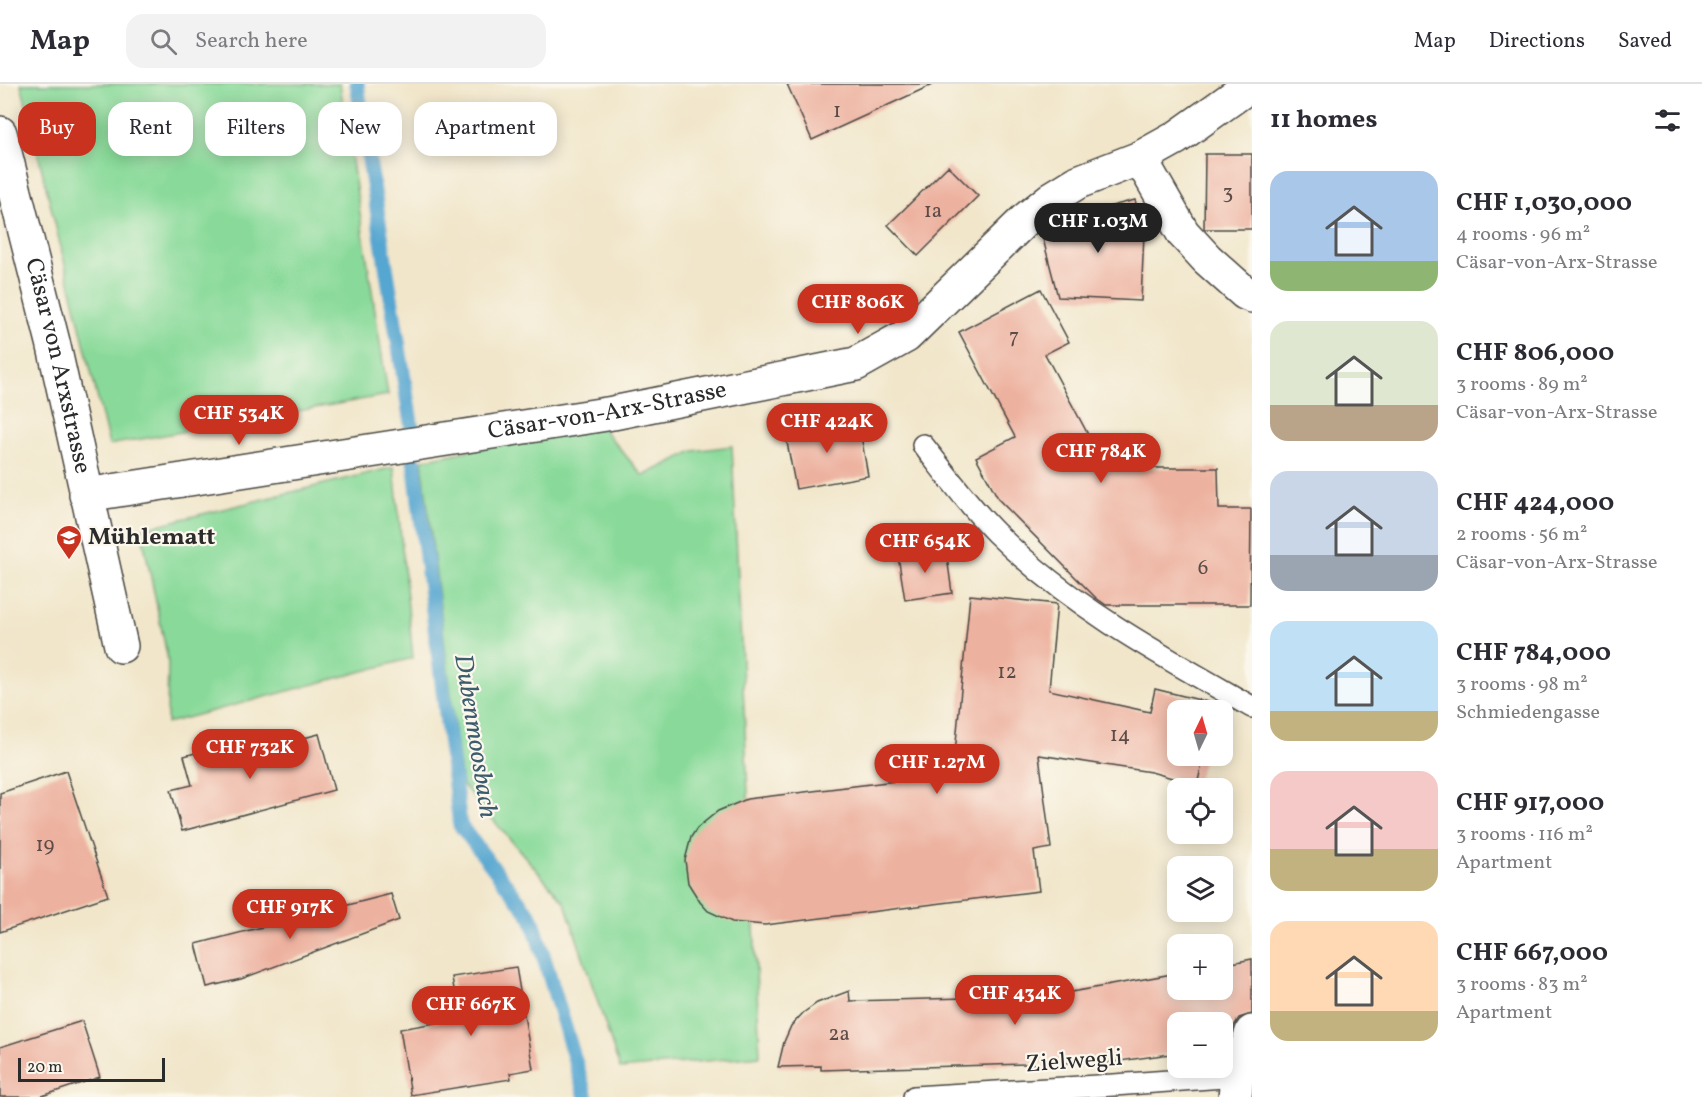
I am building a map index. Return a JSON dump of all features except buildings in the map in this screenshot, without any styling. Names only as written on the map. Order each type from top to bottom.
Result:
[{"type":"street","name":"Cäsar-von-Arx-Strasse","points":[[86,495],[613,413],[856,364],[906,336],[1026,219],[1052,198],[1078,182],[1140,158],[1176,138],[1252,84]]},
{"type":"street","name":"Cäsar von Arxstrasse","points":[[0,133],[53,342],[121,646]]},
{"type":"street","points":[[1140,158],[1183,233],[1207,259],[1245,293],[1252,296]]},
{"type":"street","points":[[1236,1086],[1252,1032]]},
{"type":"lane","points":[[923,445],[996,532],[1081,605],[1162,656],[1252,707]]},
{"type":"lane","name":"Zielwegli","points":[[914,1097],[1114,1085],[1236,1086]]},
{"type":"green space","points":[[21,84],[340,84],[343,102],[318,102],[318,156],[351,156],[388,395],[109,445],[39,156],[96,156],[96,102],[25,102]]},
{"type":"green space","points":[[599,424],[643,476],[693,451],[732,446],[760,1056],[620,1069],[565,903],[462,784],[422,460]]},
{"type":"green space","points":[[394,467],[413,658],[167,723],[168,660],[141,529]]},
{"type":"waterway","name":"Dubenmoosbach","points":[[357,84],[412,429]]},
{"type":"waterway","name":"Dubenmoosbach","points":[[414,461],[460,825],[532,918],[586,1097]]},
{"type":"place","name":"Mühlematt","points":[[69,561]]}]
